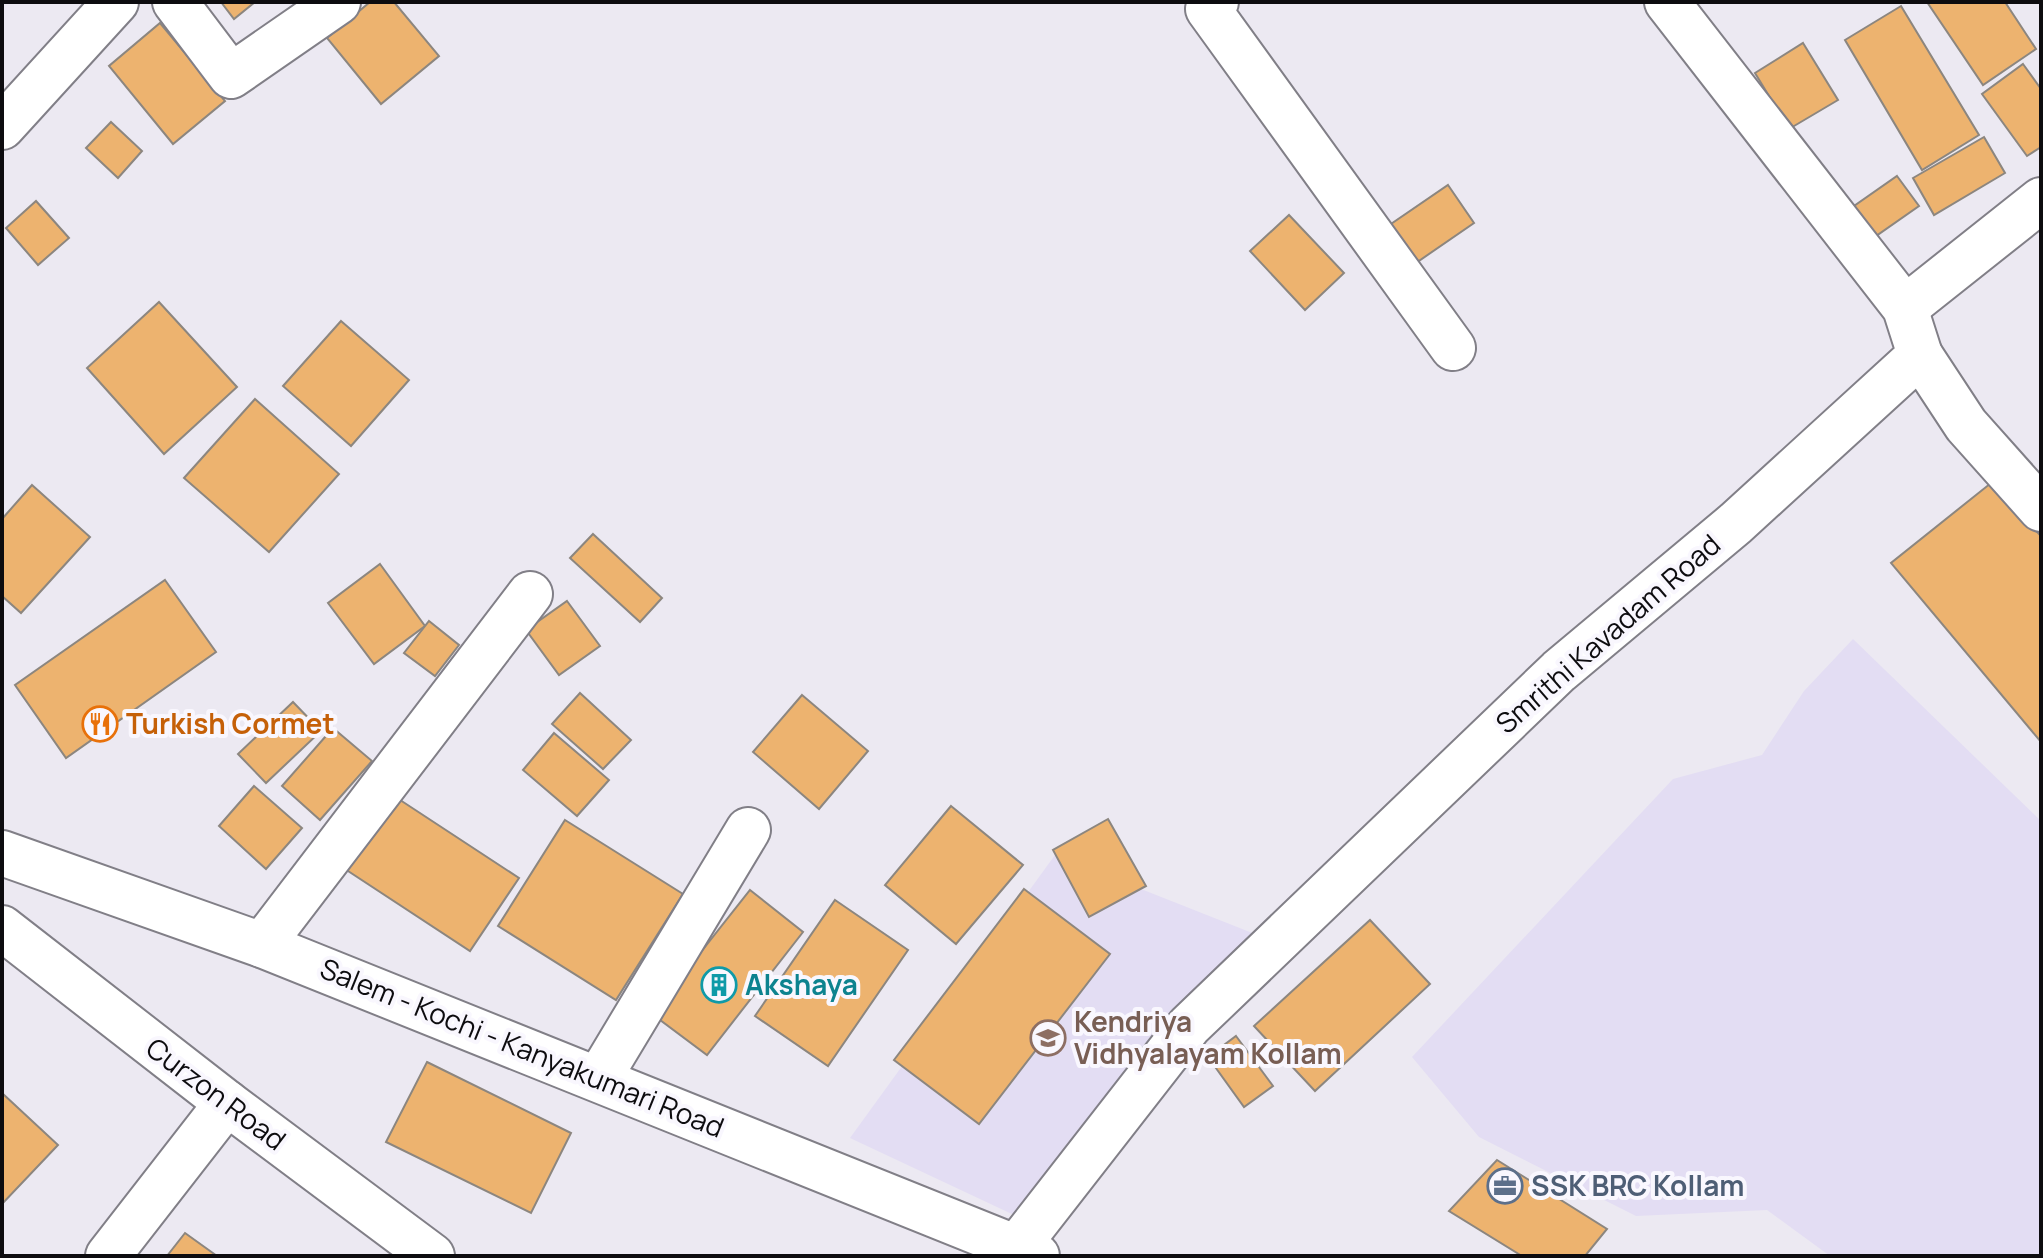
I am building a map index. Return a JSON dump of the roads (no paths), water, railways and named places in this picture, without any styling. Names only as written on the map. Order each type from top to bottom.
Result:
[{"type":"street","points":[[2,127],[116,2]]},
{"type":"street","points":[[175,2],[231,76],[338,2]]},
{"type":"street","points":[[1216,2],[1208,9],[1453,348]]},
{"type":"street","points":[[1667,2],[1905,308],[1920,355],[1966,425],[2041,509]]},
{"type":"street","points":[[1905,308],[2041,200]]},
{"type":"street","name":"Smrithi Kavadam Road","points":[[1027,1252],[1189,1026],[1559,671],[1736,523],[1920,355]]},
{"type":"street","points":[[262,945],[530,594]]},
{"type":"street","points":[[599,1078],[748,830]]},
{"type":"street","name":"Salem - Kochi - Kanyakumari Road","points":[[2,853],[262,945],[1027,1252]]},
{"type":"street","name":"Curzon Road","points":[[2,928],[227,1103],[432,1256]]},
{"type":"street","points":[[108,1256],[227,1103]]},
{"type":"place","name":"Turkish Cormet","points":[[100,724]]},
{"type":"place","name":"Akshaya","points":[[719,985]]},
{"type":"place","name":"Kendriya Vidhyalayam Kollam","points":[[1048,1038]]},
{"type":"place","name":"SSK BRC Kollam","points":[[1505,1186]]}]
